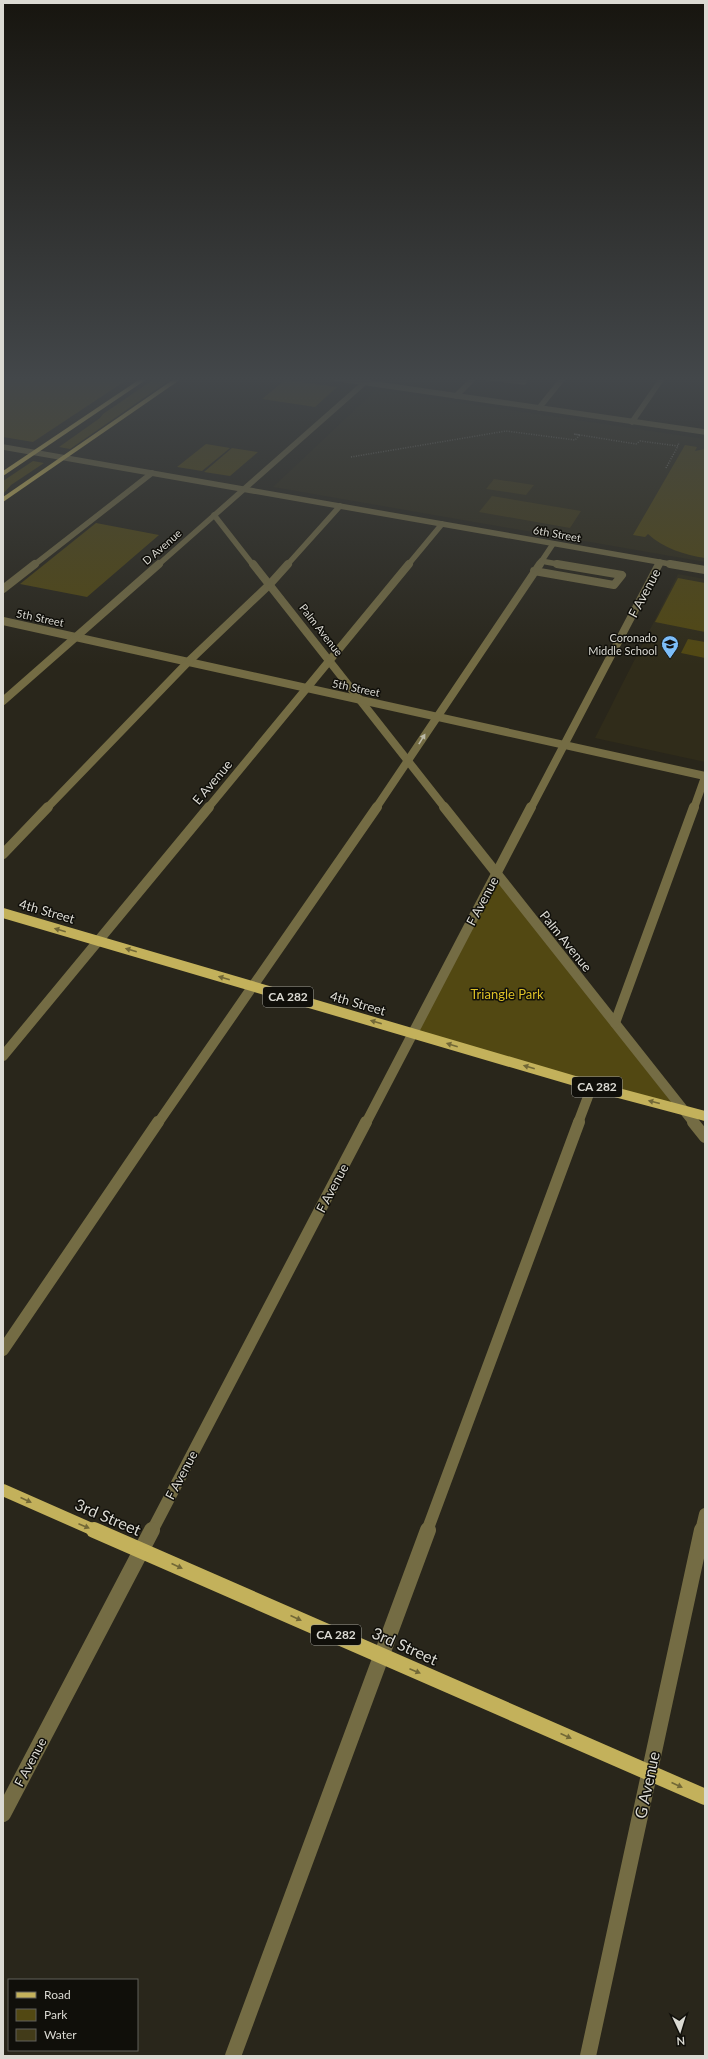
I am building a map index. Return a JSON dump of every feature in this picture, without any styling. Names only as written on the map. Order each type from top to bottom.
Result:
[{"type":"highway","points":[[3,500],[42,473]]},
{"type":"main road","name":"4th Street","points":[[3,913],[592,1086],[705,1116]]},
{"type":"main road","name":"3rd Street","points":[[3,1490],[705,1797]]},
{"type":"street","name":"6th Street","points":[[152,473],[705,570]]},
{"type":"street","points":[[3,589],[152,473]]},
{"type":"street","name":"D Avenue","points":[[3,701],[261,473]]},
{"type":"street","points":[[3,854],[188,662],[270,584],[340,506]]},
{"type":"street","name":"Palm Avenue","points":[[214,515],[270,584],[496,874],[705,1137]]},
{"type":"street","name":"E Avenue","points":[[3,1056],[442,524]]},
{"type":"street","points":[[3,1350],[251,986],[408,761],[553,544]]},
{"type":"street","points":[[534,571],[614,585],[622,574],[541,561]]},
{"type":"street","name":"F Avenue","points":[[3,1814],[660,562]]},
{"type":"street","name":"5th Street","points":[[3,621],[705,776]]},
{"type":"street","points":[[615,1023],[705,776]]},
{"type":"street","points":[[233,2056],[592,1086]]},
{"type":"street","name":"G Avenue","points":[[588,2056],[705,1514]]},
{"type":"shaded area","points":[[288,473],[705,473],[705,562],[273,487]]},
{"type":"shaded area","name":"Coronado Middle School","points":[[678,574],[705,579],[705,762],[595,738]]},
{"type":"green space","points":[[15,473],[29,473],[11,485],[3,494],[3,481]]},
{"type":"green space","points":[[211,473],[233,473],[230,476]]},
{"type":"green space","points":[[669,473],[705,473],[705,558],[690,555],[667,547],[648,534],[645,537],[633,535]]},
{"type":"green space","points":[[96,523],[159,535],[87,597],[20,584]]},
{"type":"green space","points":[[678,578],[705,583],[705,632],[655,622]]},
{"type":"green space","points":[[688,639],[705,642],[705,658],[681,653]]},
{"type":"green space","name":"Triangle Park","points":[[495,876],[677,1109],[416,1032]]},
{"type":"water","points":[[494,479],[534,485],[526,495],[486,489]]},
{"type":"water","points":[[492,496],[581,511],[570,528],[479,512]]},
{"type":"place","name":"Coronado Middle School","points":[[670,659]]}]
